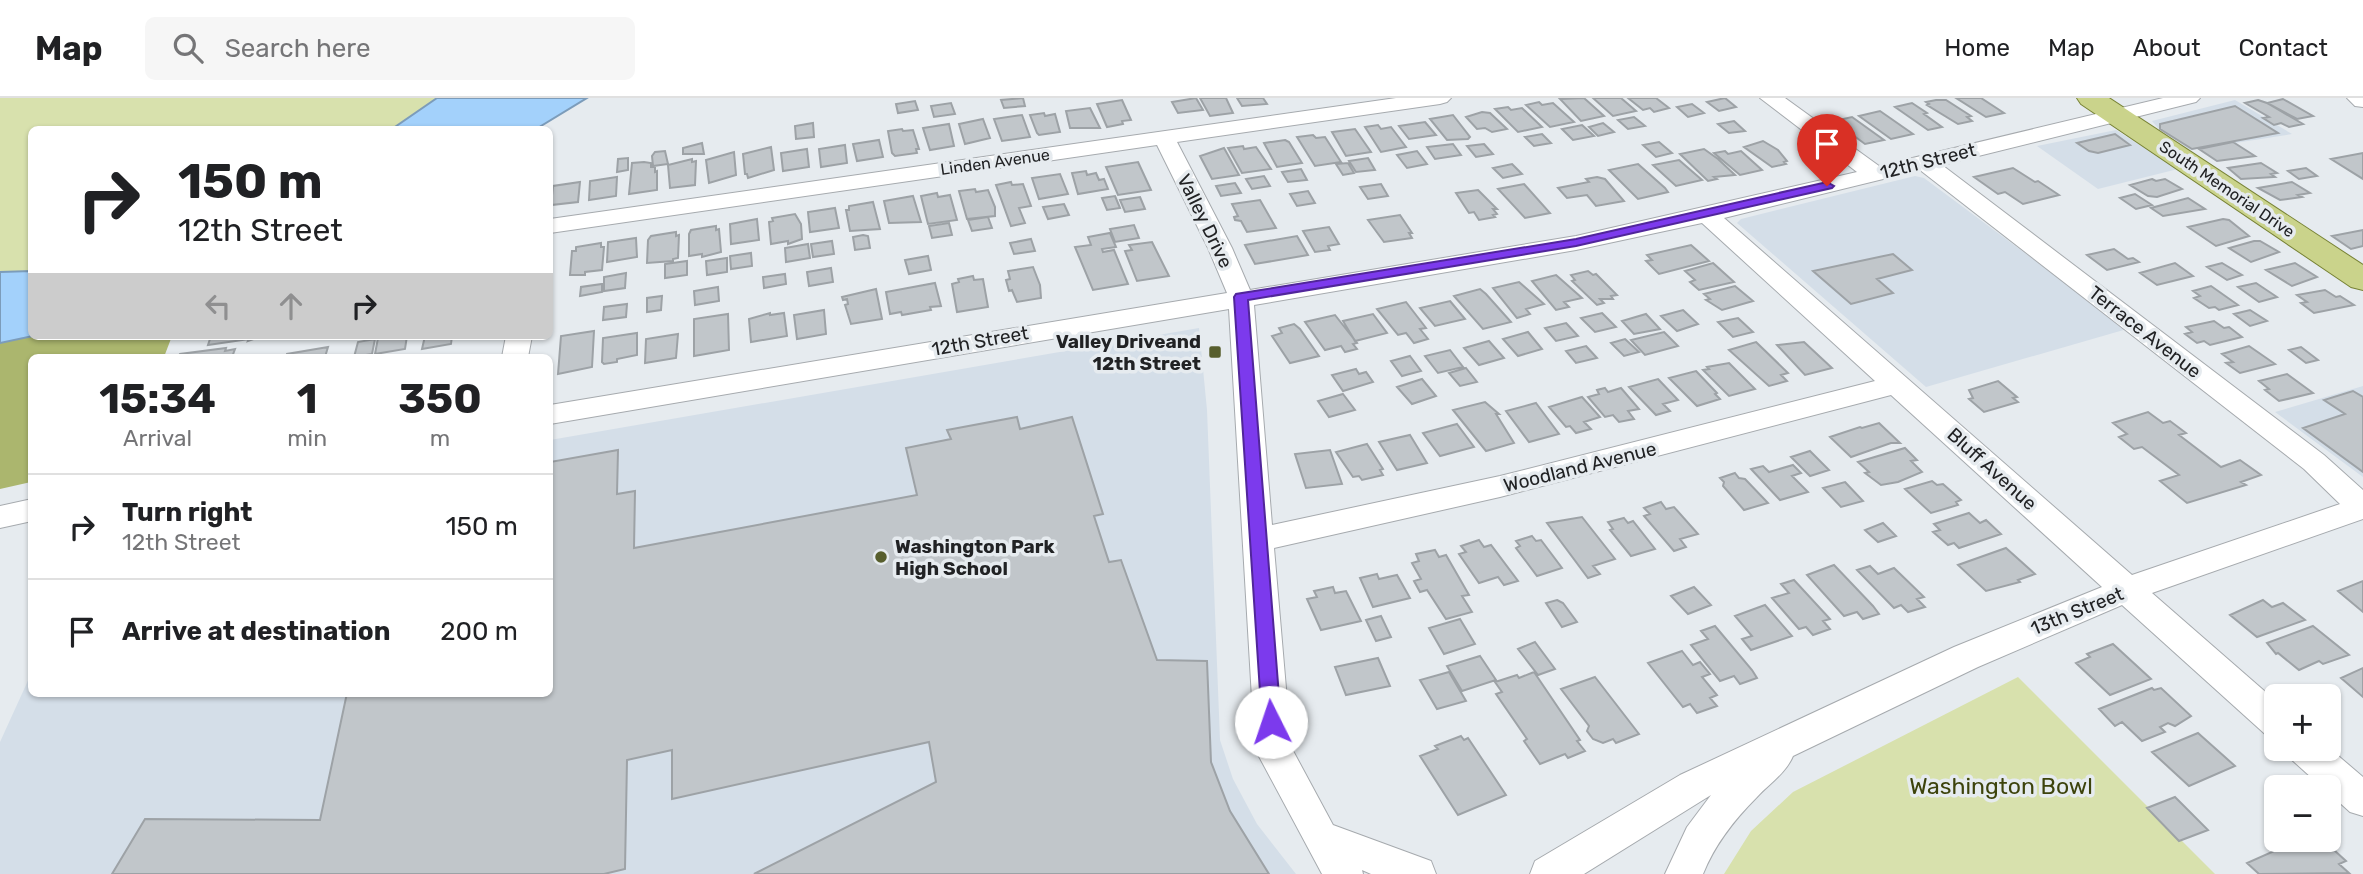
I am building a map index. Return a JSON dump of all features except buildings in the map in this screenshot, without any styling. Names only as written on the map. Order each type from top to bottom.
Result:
[{"type":"main road","name":"South Memorial Drive","points":[[2091,98],[2363,280]]},
{"type":"street","name":"Linden Avenue","points":[[553,226],[1440,98]]},
{"type":"street","points":[[1771,98],[1875,174]]},
{"type":"street","name":"12th Street","points":[[553,414],[1241,297],[1576,243],[1707,215],[2189,98]]},
{"type":"street","points":[[2358,98],[2363,101]]},
{"type":"street","name":"Valley Drive","points":[[1164,138],[1220,248],[1241,297],[1273,749],[1320,837],[1345,874]]},
{"type":"street","name":"Terrace Avenue","points":[[1924,162],[2314,462],[2363,507]]},
{"type":"street","name":"Bluff Avenue","points":[[1707,215],[2264,712]]},
{"type":"street","name":"Woodland Avenue","points":[[1260,539],[1404,511],[1553,475],[1897,384]]},
{"type":"street","name":"13th Street","points":[[1549,874],[1693,786],[1966,657],[2126,590],[2363,507]]},
{"type":"street","points":[[0,517],[28,511]]},
{"type":"street","name":"13th Street","points":[[1684,874],[1689,858],[1725,803],[1798,735]]},
{"type":"street","points":[[2319,761],[2363,800]]},
{"type":"street","points":[[1320,837],[1417,874]]},
{"type":"shaded area","points":[[2235,100],[2292,134],[2190,150],[2152,121]]},
{"type":"shaded area","points":[[2116,130],[2178,169],[2098,189],[2037,146]]},
{"type":"shaded area","points":[[1915,176],[1924,178],[2127,329],[1926,387],[1737,223],[1741,219]]},
{"type":"shaded area","name":"Washington Park High School","points":[[1199,328],[1207,410],[1220,740],[1233,779],[1257,824],[1296,874],[0,874],[0,742],[28,681],[28,697],[553,697],[553,439]]},
{"type":"shaded area","points":[[2363,386],[2363,477],[2275,412]]},
{"type":"green space","points":[[0,98],[437,98],[396,126],[28,126],[28,271],[0,272]]},
{"type":"green space","points":[[28,337],[28,340],[170,340],[165,354],[28,354],[28,483],[0,489],[0,343]]},
{"type":"green space","name":"Washington Bowl","points":[[2018,677],[2215,874],[1724,874],[1751,831],[1793,792]]},
{"type":"water","points":[[437,98],[587,98],[541,126],[396,126]]},
{"type":"water","points":[[28,271],[28,337],[0,343],[0,272]]},
{"type":"place","name":"Valley Driveand 12th Street","points":[[1215,352]]},
{"type":"place","name":"Washington Park High School","points":[[881,557]]},
{"type":"route","points":[[1271,722],[1241,297],[1576,243],[1827,186]]}]
